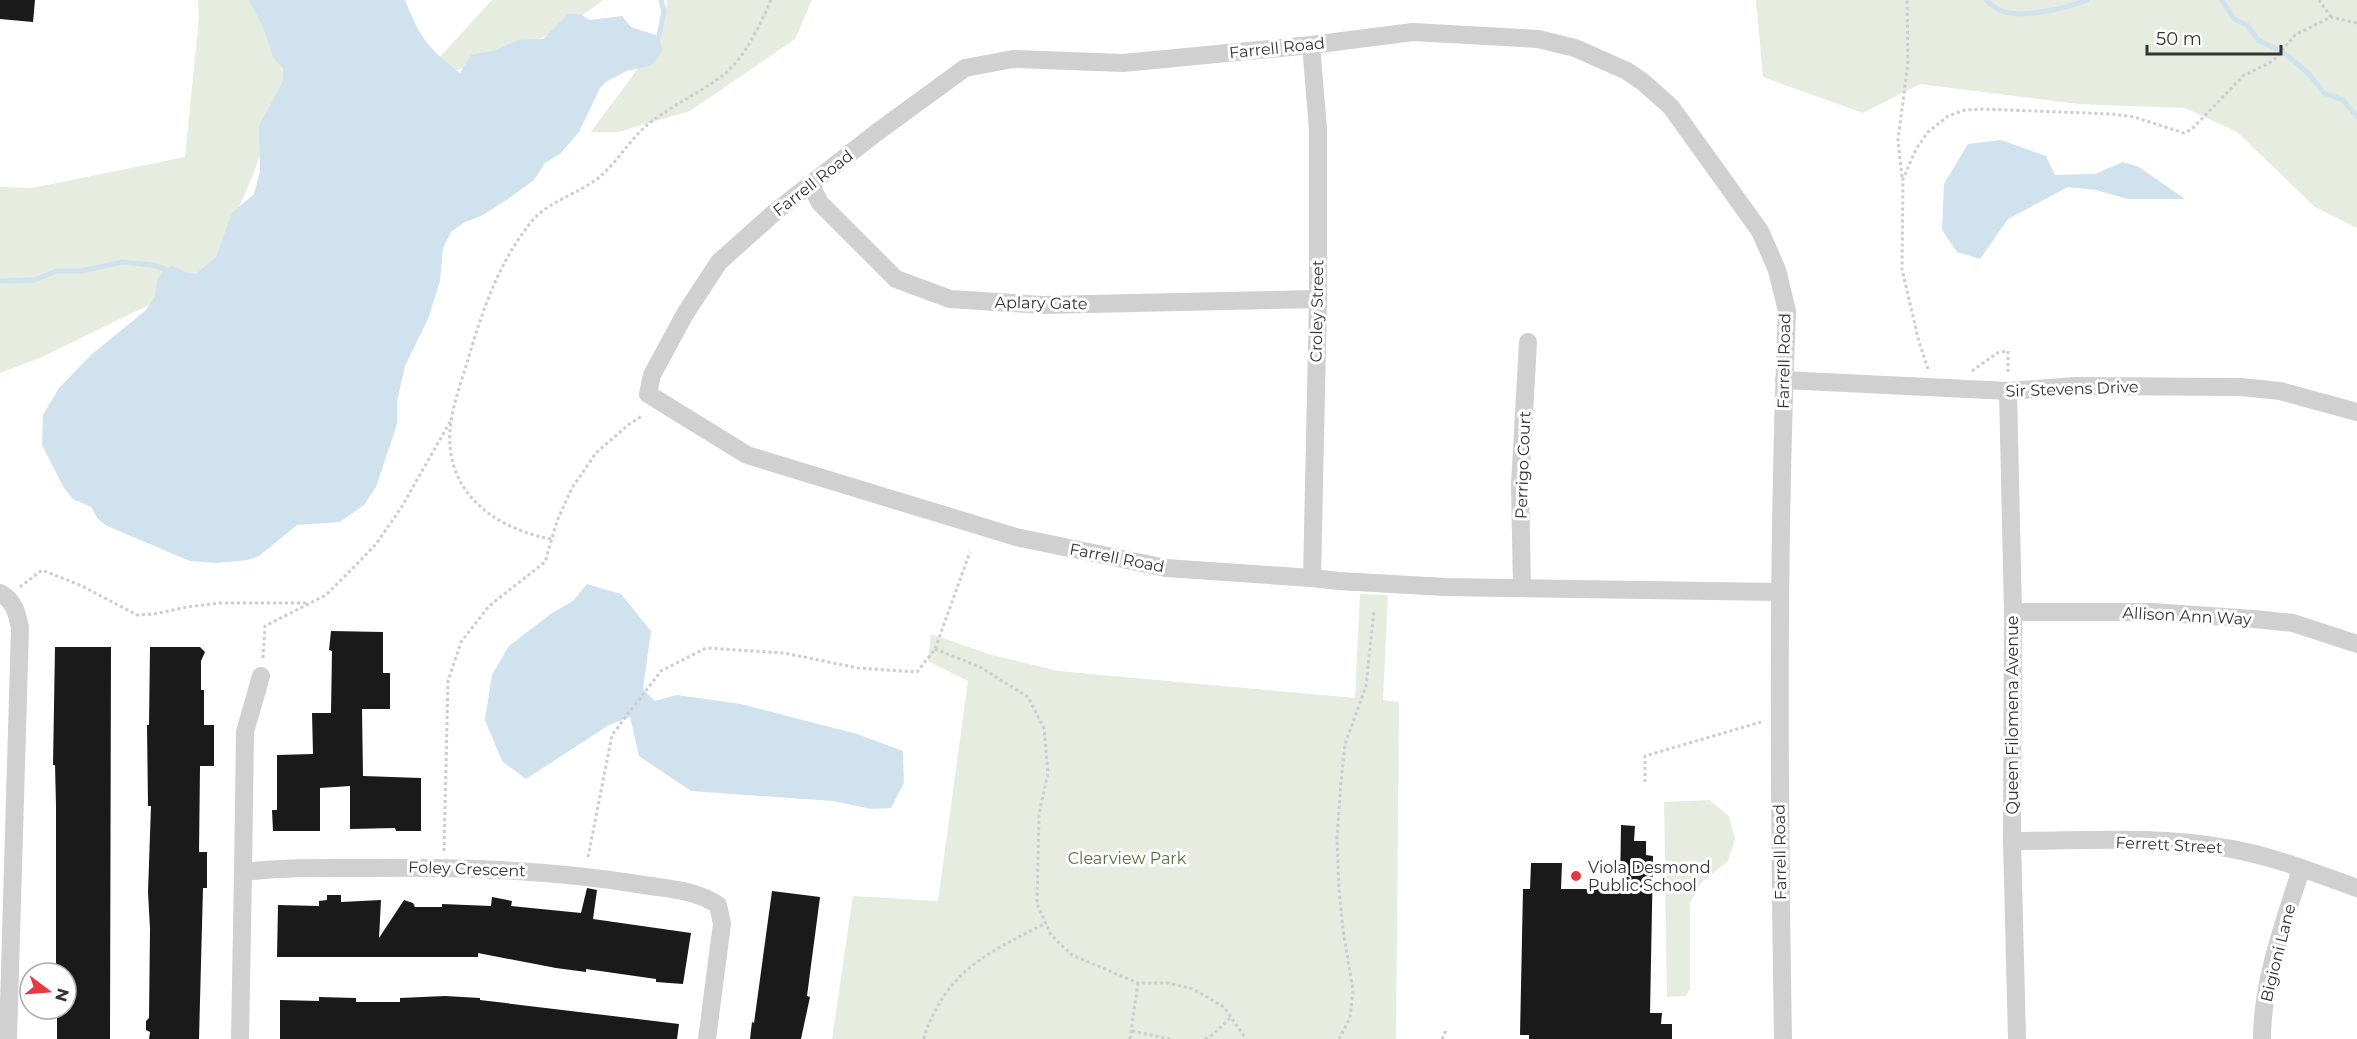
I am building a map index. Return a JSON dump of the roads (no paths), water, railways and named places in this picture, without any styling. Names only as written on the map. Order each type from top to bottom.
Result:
[{"type":"street","name":"Farrell Road","points":[[1779,592],[1409,585],[1166,568],[1016,537],[747,454],[648,394],[652,375],[685,314],[718,262],[775,212],[876,133],[965,68],[1013,59],[1123,63],[1311,45],[1413,32],[1538,39],[1593,54],[1627,71],[1671,107],[1760,231],[1770,250],[1787,311],[1779,592],[1783,1039]]},
{"type":"street","name":"Croley Street","points":[[1311,45],[1318,129],[1318,299],[1312,578]]},
{"type":"street","name":"Aplary Gate","points":[[811,185],[820,203],[896,279],[950,299],[1043,305],[1318,299]]},
{"type":"street","name":"Perrigo Court","points":[[1522,588],[1520,485],[1528,342]]},
{"type":"street","name":"Sir Stevens Drive","points":[[1784,380],[2008,391],[2075,386],[2241,387],[2280,391],[2357,412]]},
{"type":"street","name":"Queen Filomena Avenue","points":[[2008,391],[2013,612],[2012,842],[2017,1039]]},
{"type":"street","points":[[4,595],[17,613],[20,628],[5,926],[8,1039]]},
{"type":"street","name":"Allison Ann Way","points":[[2013,612],[2152,612],[2254,619],[2293,623],[2357,644]]},
{"type":"street","points":[[240,1039],[244,732],[261,676]]},
{"type":"street","name":"Ferrett Street","points":[[2012,842],[2196,843],[2229,848],[2301,868],[2357,888]]},
{"type":"street","name":"Foley Crescent","points":[[243,872],[275,869],[444,867],[525,870],[626,882],[704,896],[718,905],[722,924],[707,1039]]},
{"type":"street","name":"Bigioni Lane","points":[[2262,1039],[2262,1022],[2271,969],[2301,868]]},
{"type":"water","points":[[249,0],[405,0],[415,24],[432,49],[460,73],[471,55],[497,50],[518,40],[543,39],[568,14],[580,14],[590,20],[622,16],[631,27],[659,36],[662,50],[650,66],[626,71],[600,88],[579,132],[560,154],[545,163],[534,180],[481,216],[465,222],[451,232],[443,248],[440,281],[428,319],[405,366],[397,401],[397,424],[376,487],[364,505],[340,522],[297,525],[259,556],[248,560],[217,563],[190,561],[107,526],[98,519],[91,507],[73,499],[64,488],[42,445],[43,415],[59,388],[92,354],[145,311],[155,297],[157,280],[165,269],[173,266],[187,273],[196,274],[216,257],[232,213],[254,194],[260,172],[259,126],[283,81],[283,69],[273,57],[263,27]]},
{"type":"water","points":[[2001,140],[2046,156],[2055,175],[2095,174],[2123,162],[2139,167],[2185,199],[2128,199],[2096,190],[2068,187],[2008,219],[1980,259],[1957,252],[1942,230],[1944,184],[1968,144]]},
{"type":"water","points":[[587,584],[621,594],[651,631],[643,689],[655,701],[677,695],[741,704],[857,734],[903,751],[904,783],[891,808],[871,809],[833,801],[691,791],[639,756],[630,717],[609,725],[526,779],[502,761],[485,720],[492,675],[509,646],[552,613],[573,601]]},
{"type":"waterway","points":[[659,36],[664,11],[661,0]]},
{"type":"waterway","points":[[1986,0],[2002,11],[2021,14],[2057,9],[2087,0]]},
{"type":"waterway","points":[[2222,0],[2234,19],[2247,25],[2258,40],[2283,52],[2309,74],[2324,93],[2343,100],[2357,117]]},
{"type":"waterway","points":[[0,281],[34,280],[57,271],[81,271],[122,262],[152,265],[165,269],[167,273]]},
{"type":"place","name":"Viola Desmond Public School","points":[[1576,876]]},
{"type":"park label","name":"Clearview Park","points":[[1127,858]]}]
